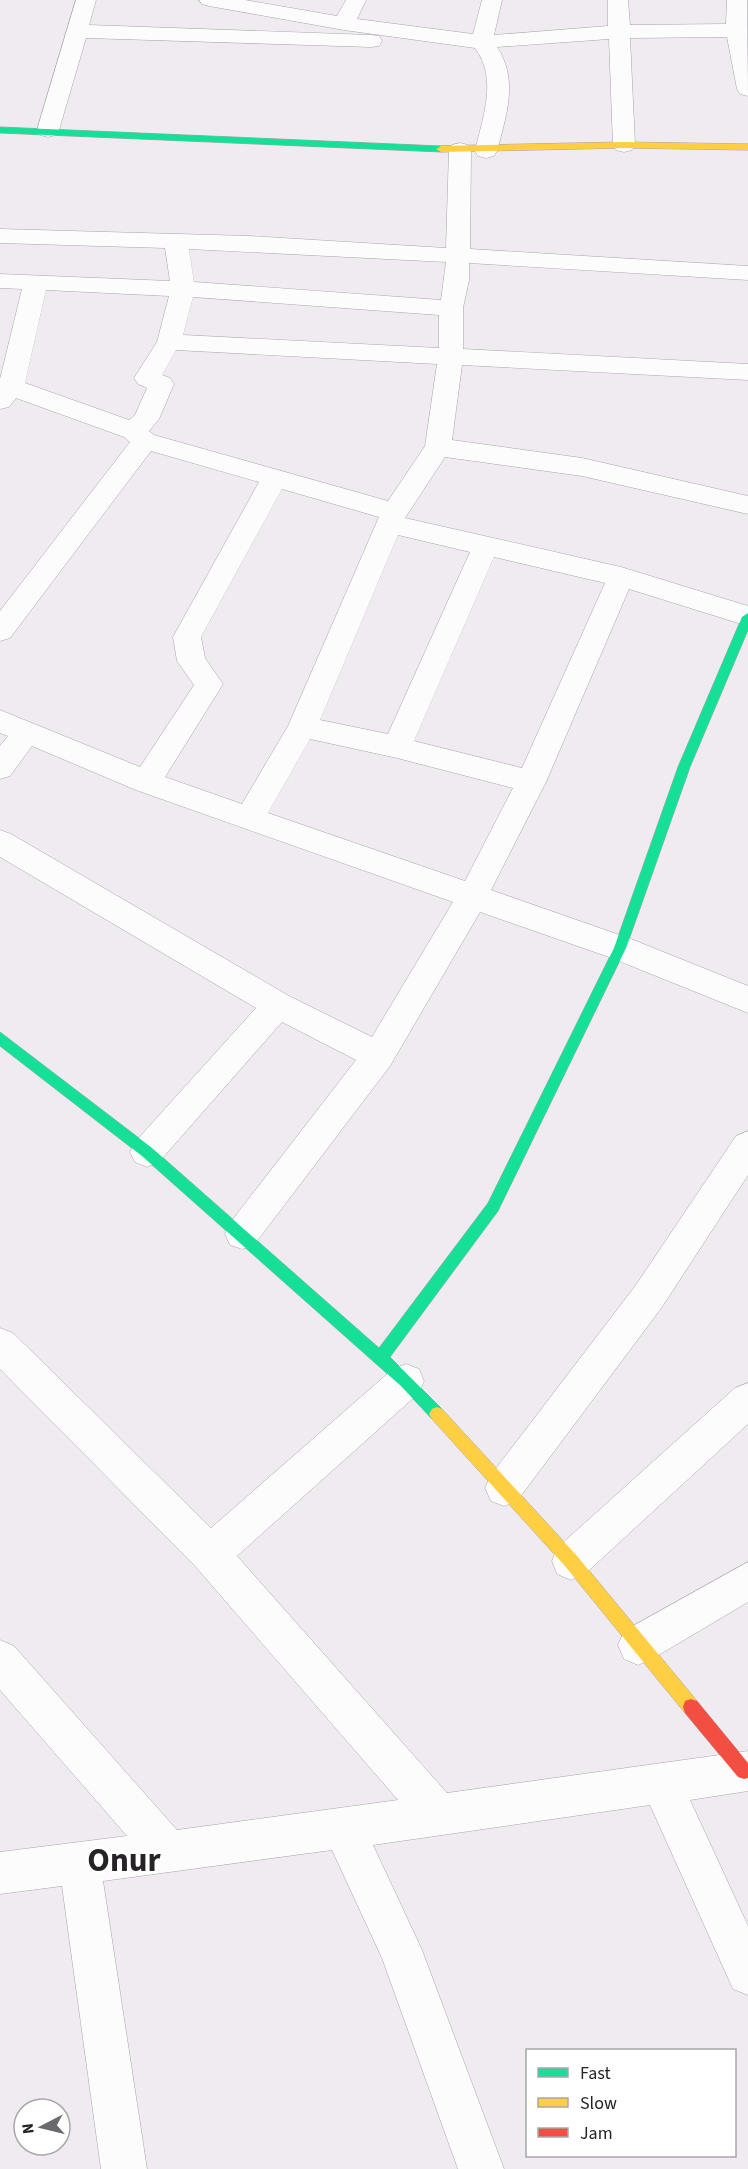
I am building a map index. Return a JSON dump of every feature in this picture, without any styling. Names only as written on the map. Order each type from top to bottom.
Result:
[{"type":"street","points":[[48,130],[86,0]]},
{"type":"street","points":[[209,0],[344,24],[482,42],[619,32],[742,30]]},
{"type":"street","points":[[344,24],[356,0]]},
{"type":"street","points":[[250,817],[302,727],[391,518],[438,447],[451,357],[450,308],[457,280],[456,254],[473,150],[497,104],[498,81],[495,61],[482,42],[492,0]]},
{"type":"street","points":[[618,0],[624,145]]},
{"type":"street","points":[[737,0],[748,89]]},
{"type":"street","points":[[77,31],[364,41],[394,40],[420,34]]},
{"type":"street","points":[[0,129],[473,150],[624,145],[748,147]]},
{"type":"street","points":[[0,236],[93,236],[176,242],[249,243],[748,273]]},
{"type":"street","points":[[0,631],[139,436],[161,384],[147,378],[169,342],[183,289],[176,242]]},
{"type":"street","points":[[0,281],[183,289],[450,308]]},
{"type":"street","points":[[36,282],[4,392],[274,478],[391,518],[486,546],[621,577],[748,616],[684,767],[620,948],[493,1207],[393,1369],[210,1554]]},
{"type":"street","points":[[169,342],[748,372]]},
{"type":"street","points":[[438,447],[582,467],[748,505]]},
{"type":"street","points":[[146,782],[209,684],[191,661],[187,637],[274,478]]},
{"type":"street","points":[[397,747],[486,546]]},
{"type":"street","points":[[242,1234],[378,1056],[472,898],[531,782],[621,577]]},
{"type":"street","points":[[0,768],[13,727],[146,782],[620,948],[748,999]]},
{"type":"street","points":[[302,727],[397,747],[531,782]]},
{"type":"street","points":[[0,842],[278,1005],[378,1056]]},
{"type":"street","points":[[147,1152],[278,1005]]},
{"type":"street","points":[[0,1038],[147,1152],[393,1369],[571,1561],[638,1645],[746,1771]]},
{"type":"street","points":[[504,1488],[649,1296],[748,1146]]},
{"type":"street","points":[[0,1345],[210,1554],[438,1814]]},
{"type":"street","points":[[571,1561],[748,1400]]},
{"type":"street","points":[[638,1645],[748,1581]]},
{"type":"street","points":[[0,1660],[168,1851]]},
{"type":"street","points":[[0,1873],[343,1828],[746,1771]]},
{"type":"street","points":[[661,1783],[748,1974]]},
{"type":"street","points":[[343,1828],[401,1950],[481,2169]]},
{"type":"street","points":[[80,1863],[124,2169]]},
{"type":"traffic: fast","points":[[0,130],[441,149]]},
{"type":"traffic: fast","points":[[380,1358],[493,1207],[620,948],[684,767],[748,617]]},
{"type":"traffic: fast","points":[[0,1038],[147,1152],[406,1381],[437,1414]]},
{"type":"traffic: slow","points":[[441,149],[624,145],[748,147]]},
{"type":"traffic: slow","points":[[437,1414],[571,1561],[691,1707]]},
{"type":"traffic: jam","points":[[691,1707],[744,1771]]},
{"type":"district","name":"Onur","points":[[124,1860]]}]
